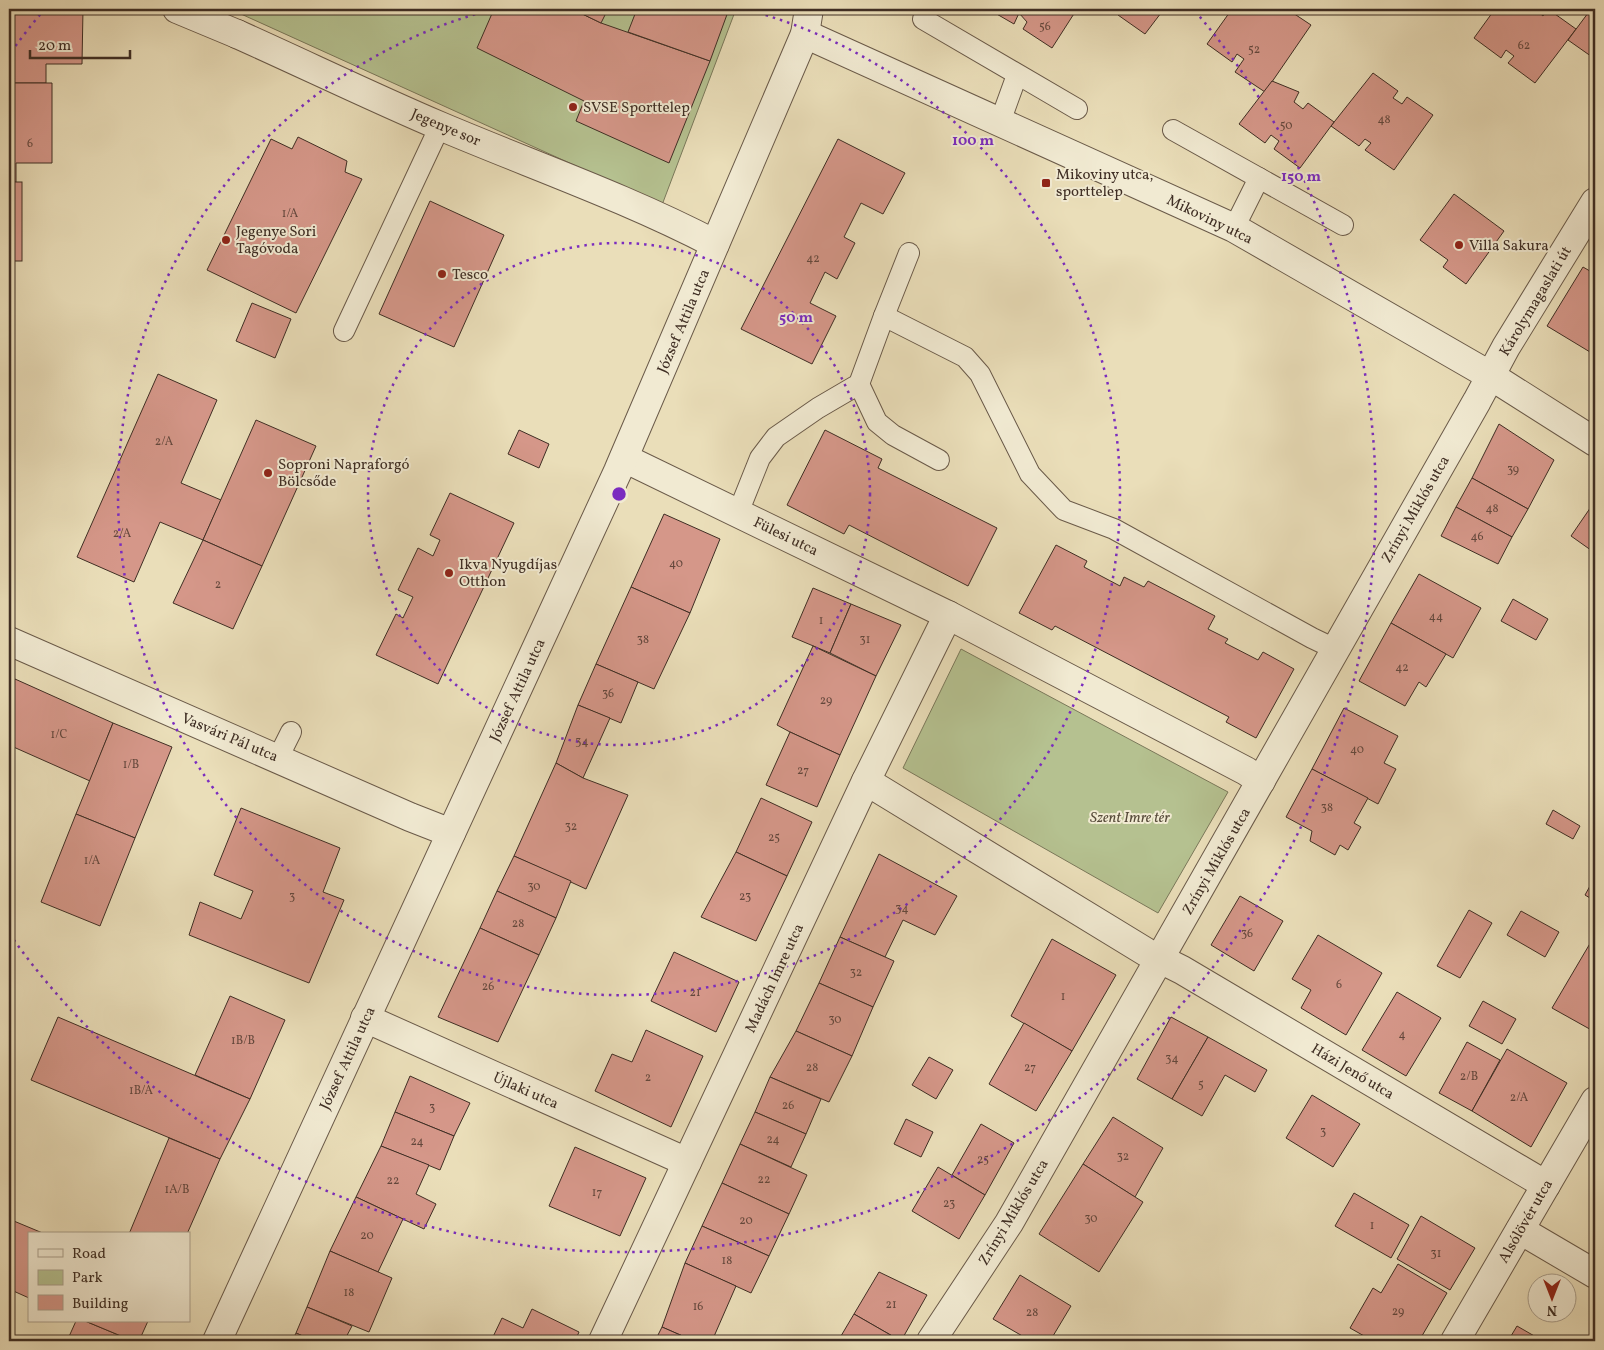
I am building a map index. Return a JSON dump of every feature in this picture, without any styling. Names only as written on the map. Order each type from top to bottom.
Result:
[{"type":"street","name":"Jegenye sor","points":[[177,9],[440,126],[579,182],[683,227],[716,244]]},
{"type":"street","name":"Mikoviny utca","points":[[807,22],[1000,122],[1234,228],[1491,376],[1595,442]]},
{"type":"street","name":"József Attila utca","points":[[217,1341],[624,458],[716,244],[807,22]]},
{"type":"street","name":"Károlymagaslati út","points":[[1491,376],[1506,347],[1595,202]]},
{"type":"street","name":"Zrínyi Miklós utca","points":[[931,1341],[1009,1223],[1491,376]]},
{"type":"street","name":"Fülesi utca","points":[[624,458],[948,615]]},
{"type":"street","points":[[948,615],[1262,781]]},
{"type":"street","name":"Madách Imre utca","points":[[603,1341],[866,782],[948,615]]},
{"type":"street","name":"Vasvári Pál utca","points":[[9,641],[410,817],[451,833]]},
{"type":"street","points":[[866,782],[1159,959]]},
{"type":"street","name":"Házi Jenő utca","points":[[1159,959],[1182,970],[1546,1185]]},
{"type":"street","name":"Újlaki utca","points":[[365,1018],[687,1162]]},
{"type":"street","name":"Alsólövér utca","points":[[1455,1341],[1595,1101]]},
{"type":"street","points":[[1520,1230],[1595,1274]]},
{"type":"lane","points":[[923,19],[1077,109]]},
{"type":"lane","points":[[1000,122],[1018,74]]},
{"type":"lane","points":[[344,331],[440,126]]},
{"type":"lane","points":[[1173,130],[1343,224]]},
{"type":"lane","points":[[1234,228],[1259,178]]},
{"type":"lane","points":[[738,513],[760,458],[776,438],[818,408],[859,384],[909,254]]},
{"type":"lane","points":[[884,316],[965,357],[980,374],[1030,474],[1064,510],[1114,529],[1335,649]]},
{"type":"lane","points":[[859,384],[877,422],[893,435],[939,460]]},
{"type":"lane","points":[[278,758],[291,732]]},
{"type":"green space","name":"SVSE Sporttelep","points":[[230,9],[736,9],[662,205]]},
{"type":"green space","name":"Szent Imre tér","points":[[961,649],[1228,792],[1158,913],[903,768]]},
{"type":"building","points":[[9,9],[83,9],[82,64],[46,64],[46,83],[9,83]]},
{"type":"building","points":[[494,9],[572,9],[601,23],[710,61],[669,163],[576,121],[584,101],[477,48]]},
{"type":"building","points":[[572,9],[608,9],[601,23]]},
{"type":"building","points":[[637,9],[729,9],[710,61],[628,32]]},
{"type":"building","points":[[988,9],[1077,9],[1052,48],[1023,29],[1027,22],[1019,13],[1014,24]]},
{"type":"building","points":[[1122,9],[1164,9],[1145,34],[1118,15]]},
{"type":"building","points":[[1232,9],[1271,9],[1278,13],[1281,9],[1287,9],[1311,25],[1265,92],[1235,72],[1244,59],[1237,54],[1232,62],[1207,44]]},
{"type":"building","points":[[1495,9],[1537,9],[1543,16],[1548,9],[1576,29],[1535,83],[1508,63],[1514,56],[1506,50],[1501,58],[1474,38]]},
{"type":"building","points":[[1591,9],[1595,9],[1595,59],[1568,40]]},
{"type":"building","points":[[1373,73],[1398,91],[1393,98],[1402,104],[1407,97],[1433,115],[1394,170],[1365,150],[1371,143],[1365,139],[1359,146],[1331,126]]},
{"type":"building","points":[[1272,81],[1299,92],[1294,102],[1303,109],[1308,103],[1334,122],[1300,168],[1274,149],[1279,141],[1271,135],[1265,143],[1239,124]]},
{"type":"building","points":[[9,83],[52,83],[52,163],[16,163],[16,182],[9,182]]},
{"type":"building","points":[[298,137],[347,161],[345,172],[362,179],[296,313],[207,270],[271,139],[292,149]]},
{"type":"building","points":[[838,139],[905,173],[883,214],[861,203],[844,237],[855,243],[837,279],[825,272],[810,303],[836,316],[812,364],[741,329]]},
{"type":"building","points":[[9,182],[22,182],[22,261],[9,261]]},
{"type":"building","points":[[1454,194],[1504,231],[1466,284],[1443,267],[1448,260],[1420,240]]},
{"type":"building","name":"Tesco","points":[[430,201],[504,235],[454,347],[379,314]]},
{"type":"building","points":[[1583,267],[1595,274],[1595,355],[1547,326]]},
{"type":"building","points":[[252,303],[291,319],[275,358],[236,341]]},
{"type":"building","points":[[158,374],[217,400],[181,483],[221,500],[203,540],[160,522],[134,582],[77,557]]},
{"type":"building","name":"Soproni Napraforgó Bölcsőde","points":[[256,420],[316,446],[262,566],[203,540]]},
{"type":"building","points":[[1499,424],[1554,460],[1528,509],[1472,478]]},
{"type":"building","points":[[519,430],[549,444],[539,468],[508,454]]},
{"type":"building","points":[[825,430],[882,459],[878,468],[997,528],[968,586],[849,525],[844,534],[787,505]]},
{"type":"building","points":[[1472,478],[1528,509],[1512,537],[1456,507]]},
{"type":"building","name":"Ikva Nyugdíjas Otthon","points":[[450,493],[514,523],[438,684],[376,655],[396,614],[403,618],[413,597],[398,590],[418,548],[433,556],[440,540],[430,535]]},
{"type":"building","points":[[1595,501],[1595,553],[1571,536]]},
{"type":"building","points":[[1456,507],[1512,537],[1498,564],[1441,536]]},
{"type":"building","points":[[664,514],[720,539],[690,613],[631,587]]},
{"type":"building","points":[[203,540],[262,566],[233,629],[173,603]]},
{"type":"building","points":[[1056,545],[1087,561],[1084,567],[1120,586],[1124,577],[1144,587],[1148,581],[1215,616],[1208,629],[1228,639],[1225,643],[1258,660],[1263,652],[1294,669],[1256,738],[1226,722],[1229,717],[1055,626],[1052,630],[1019,613]]},
{"type":"building","points":[[1419,574],[1481,608],[1453,658],[1391,623]]},
{"type":"building","points":[[631,587],[690,613],[654,689],[596,664]]},
{"type":"building","points":[[813,588],[851,604],[830,653],[792,637]]},
{"type":"building","points":[[1513,599],[1548,619],[1536,640],[1501,621]]},
{"type":"building","points":[[851,604],[901,625],[876,676],[830,653]]},
{"type":"building","points":[[1391,623],[1446,654],[1426,687],[1419,682],[1405,706],[1359,681]]},
{"type":"building","points":[[813,646],[876,676],[840,755],[777,725]]},
{"type":"building","points":[[596,664],[638,682],[621,723],[578,705]]},
{"type":"building","points":[[15,679],[113,723],[90,781],[9,745],[9,694]]},
{"type":"building","points":[[578,705],[610,718],[583,778],[556,763]]},
{"type":"building","points":[[1344,708],[1398,736],[1384,763],[1396,769],[1378,804],[1312,769]]},
{"type":"building","points":[[113,723],[172,747],[135,838],[76,814]]},
{"type":"building","points":[[790,732],[840,755],[817,807],[766,785]]},
{"type":"building","points":[[556,763],[583,778],[628,795],[586,889],[514,856]]},
{"type":"building","points":[[1312,769],[1368,798],[1354,823],[1361,827],[1348,850],[1340,845],[1335,855],[1310,841],[1312,831],[1286,817]]},
{"type":"building","points":[[761,798],[812,822],[787,876],[736,852]]},
{"type":"building","points":[[241,808],[340,848],[323,892],[344,900],[309,983],[189,935],[200,902],[241,919],[253,891],[214,875]]},
{"type":"building","points":[[1553,810],[1580,826],[1573,839],[1546,824]]},
{"type":"building","points":[[76,814],[135,838],[100,926],[41,902]]},
{"type":"building","points":[[736,852],[787,876],[756,941],[701,917]]},
{"type":"building","points":[[879,854],[957,896],[935,935],[903,920],[885,957],[840,937]]},
{"type":"building","points":[[514,856],[571,881],[556,918],[497,891]]},
{"type":"building","points":[[1595,877],[1595,901],[1585,895]]},
{"type":"building","points":[[497,891],[556,918],[539,955],[480,928]]},
{"type":"building","points":[[1240,896],[1283,921],[1254,971],[1211,945]]},
{"type":"building","points":[[1469,910],[1492,923],[1460,978],[1437,966]]},
{"type":"building","points":[[1521,911],[1559,932],[1545,957],[1507,935]]},
{"type":"building","points":[[480,928],[539,955],[498,1042],[438,1017]]},
{"type":"building","points":[[1318,935],[1382,973],[1346,1035],[1301,1008],[1311,990],[1292,979]]},
{"type":"building","points":[[1595,935],[1595,1032],[1552,1008]]},
{"type":"building","points":[[840,937],[894,961],[873,1007],[819,983]]},
{"type":"building","points":[[1052,939],[1116,975],[1072,1051],[1011,1016]]},
{"type":"building","points":[[674,952],[739,982],[716,1032],[651,1001]]},
{"type":"building","points":[[819,983],[873,1007],[852,1056],[796,1031]]},
{"type":"building","points":[[1397,992],[1441,1018],[1406,1076],[1362,1050]]},
{"type":"building","points":[[230,996],[285,1020],[250,1099],[195,1075]]},
{"type":"building","points":[[1483,1001],[1516,1019],[1502,1044],[1469,1026]]},
{"type":"building","points":[[58,1017],[250,1099],[220,1159],[31,1080]]},
{"type":"building","points":[[1171,1017],[1208,1037],[1172,1099],[1137,1079]]},
{"type":"building","points":[[1024,1023],[1072,1051],[1036,1111],[989,1084]]},
{"type":"building","points":[[646,1030],[703,1056],[671,1127],[595,1091],[612,1054],[632,1062]]},
{"type":"building","points":[[796,1031],[852,1056],[829,1102],[770,1077]]},
{"type":"building","points":[[1208,1037],[1267,1070],[1255,1092],[1225,1075],[1202,1116],[1172,1099]]},
{"type":"building","points":[[1467,1042],[1500,1060],[1472,1111],[1439,1093]]},
{"type":"building","points":[[1507,1049],[1567,1083],[1531,1147],[1472,1111]]},
{"type":"building","points":[[929,1057],[953,1070],[936,1099],[912,1085]]},
{"type":"building","points":[[410,1076],[470,1103],[454,1136],[395,1112]]},
{"type":"building","points":[[770,1077],[821,1099],[806,1134],[755,1112]]},
{"type":"building","points":[[1312,1095],[1360,1124],[1333,1167],[1286,1138]]},
{"type":"building","points":[[395,1112],[454,1136],[440,1170],[381,1146]]},
{"type":"building","points":[[755,1112],[806,1134],[791,1167],[740,1144]]},
{"type":"building","points":[[1113,1117],[1163,1148],[1135,1197],[1083,1164]]},
{"type":"building","points":[[906,1119],[933,1132],[921,1157],[894,1144]]},
{"type":"building","points":[[981,1124],[1014,1143],[985,1195],[952,1175]]},
{"type":"building","points":[[169,1138],[220,1159],[188,1232],[130,1232]]},
{"type":"building","points":[[740,1144],[807,1175],[789,1214],[722,1183]]},
{"type":"building","points":[[381,1146],[429,1165],[416,1194],[436,1204],[424,1229],[356,1197]]},
{"type":"building","points":[[575,1147],[646,1178],[620,1236],[549,1206]]},
{"type":"building","points":[[1083,1164],[1143,1202],[1099,1272],[1039,1234]]},
{"type":"building","points":[[938,1167],[985,1195],[959,1239],[912,1211]]},
{"type":"building","points":[[722,1183],[789,1214],[769,1256],[702,1226]]},
{"type":"building","points":[[1354,1193],[1409,1225],[1391,1258],[1335,1226]]},
{"type":"building","points":[[356,1197],[403,1219],[378,1272],[330,1251]]},
{"type":"building","points":[[1421,1216],[1475,1248],[1450,1290],[1397,1259]]},
{"type":"building","points":[[9,1219],[40,1232],[28,1232],[28,1298],[9,1289]]},
{"type":"building","points":[[702,1226],[769,1256],[751,1293],[685,1263]]},
{"type":"building","points":[[330,1251],[392,1278],[369,1332],[307,1307]]},
{"type":"building","points":[[685,1263],[736,1286],[712,1341],[694,1341],[662,1327]]},
{"type":"building","points":[[1398,1264],[1447,1293],[1419,1341],[1373,1341],[1350,1328],[1373,1288],[1381,1293]]},
{"type":"building","points":[[879,1272],[927,1295],[901,1341],[854,1314]]},
{"type":"building","points":[[1020,1275],[1071,1306],[1050,1341],[1031,1341],[993,1319]]},
{"type":"building","points":[[307,1307],[352,1326],[344,1341],[314,1341],[296,1333]]},
{"type":"building","points":[[532,1309],[579,1332],[575,1341],[491,1341],[502,1318],[523,1328]]},
{"type":"building","points":[[854,1314],[901,1341],[838,1341]]},
{"type":"building","points":[[76,1322],[87,1322],[133,1341],[67,1341]]},
{"type":"building","points":[[87,1322],[148,1322],[139,1341],[133,1341]]},
{"type":"building","points":[[1517,1326],[1543,1341],[1508,1341]]},
{"type":"building","points":[[662,1327],[694,1341],[655,1341]]},
{"type":"building","points":[[296,1333],[314,1341],[292,1341]]},
{"type":"place","name":"SVSE Sporttelep","points":[[573,107]]},
{"type":"place","name":"Mikoviny utca, sporttelep","points":[[1046,183]]},
{"type":"place","name":"Jegenye Sori Tagóvoda","points":[[226,240]]},
{"type":"place","name":"Villa Sakura","points":[[1459,245]]},
{"type":"place","name":"Tesco","points":[[442,274]]},
{"type":"place","name":"Soproni Napraforgó Bölcsőde","points":[[268,473]]},
{"type":"place","name":"Ikva Nyugdíjas Otthon","points":[[449,573]]}]
